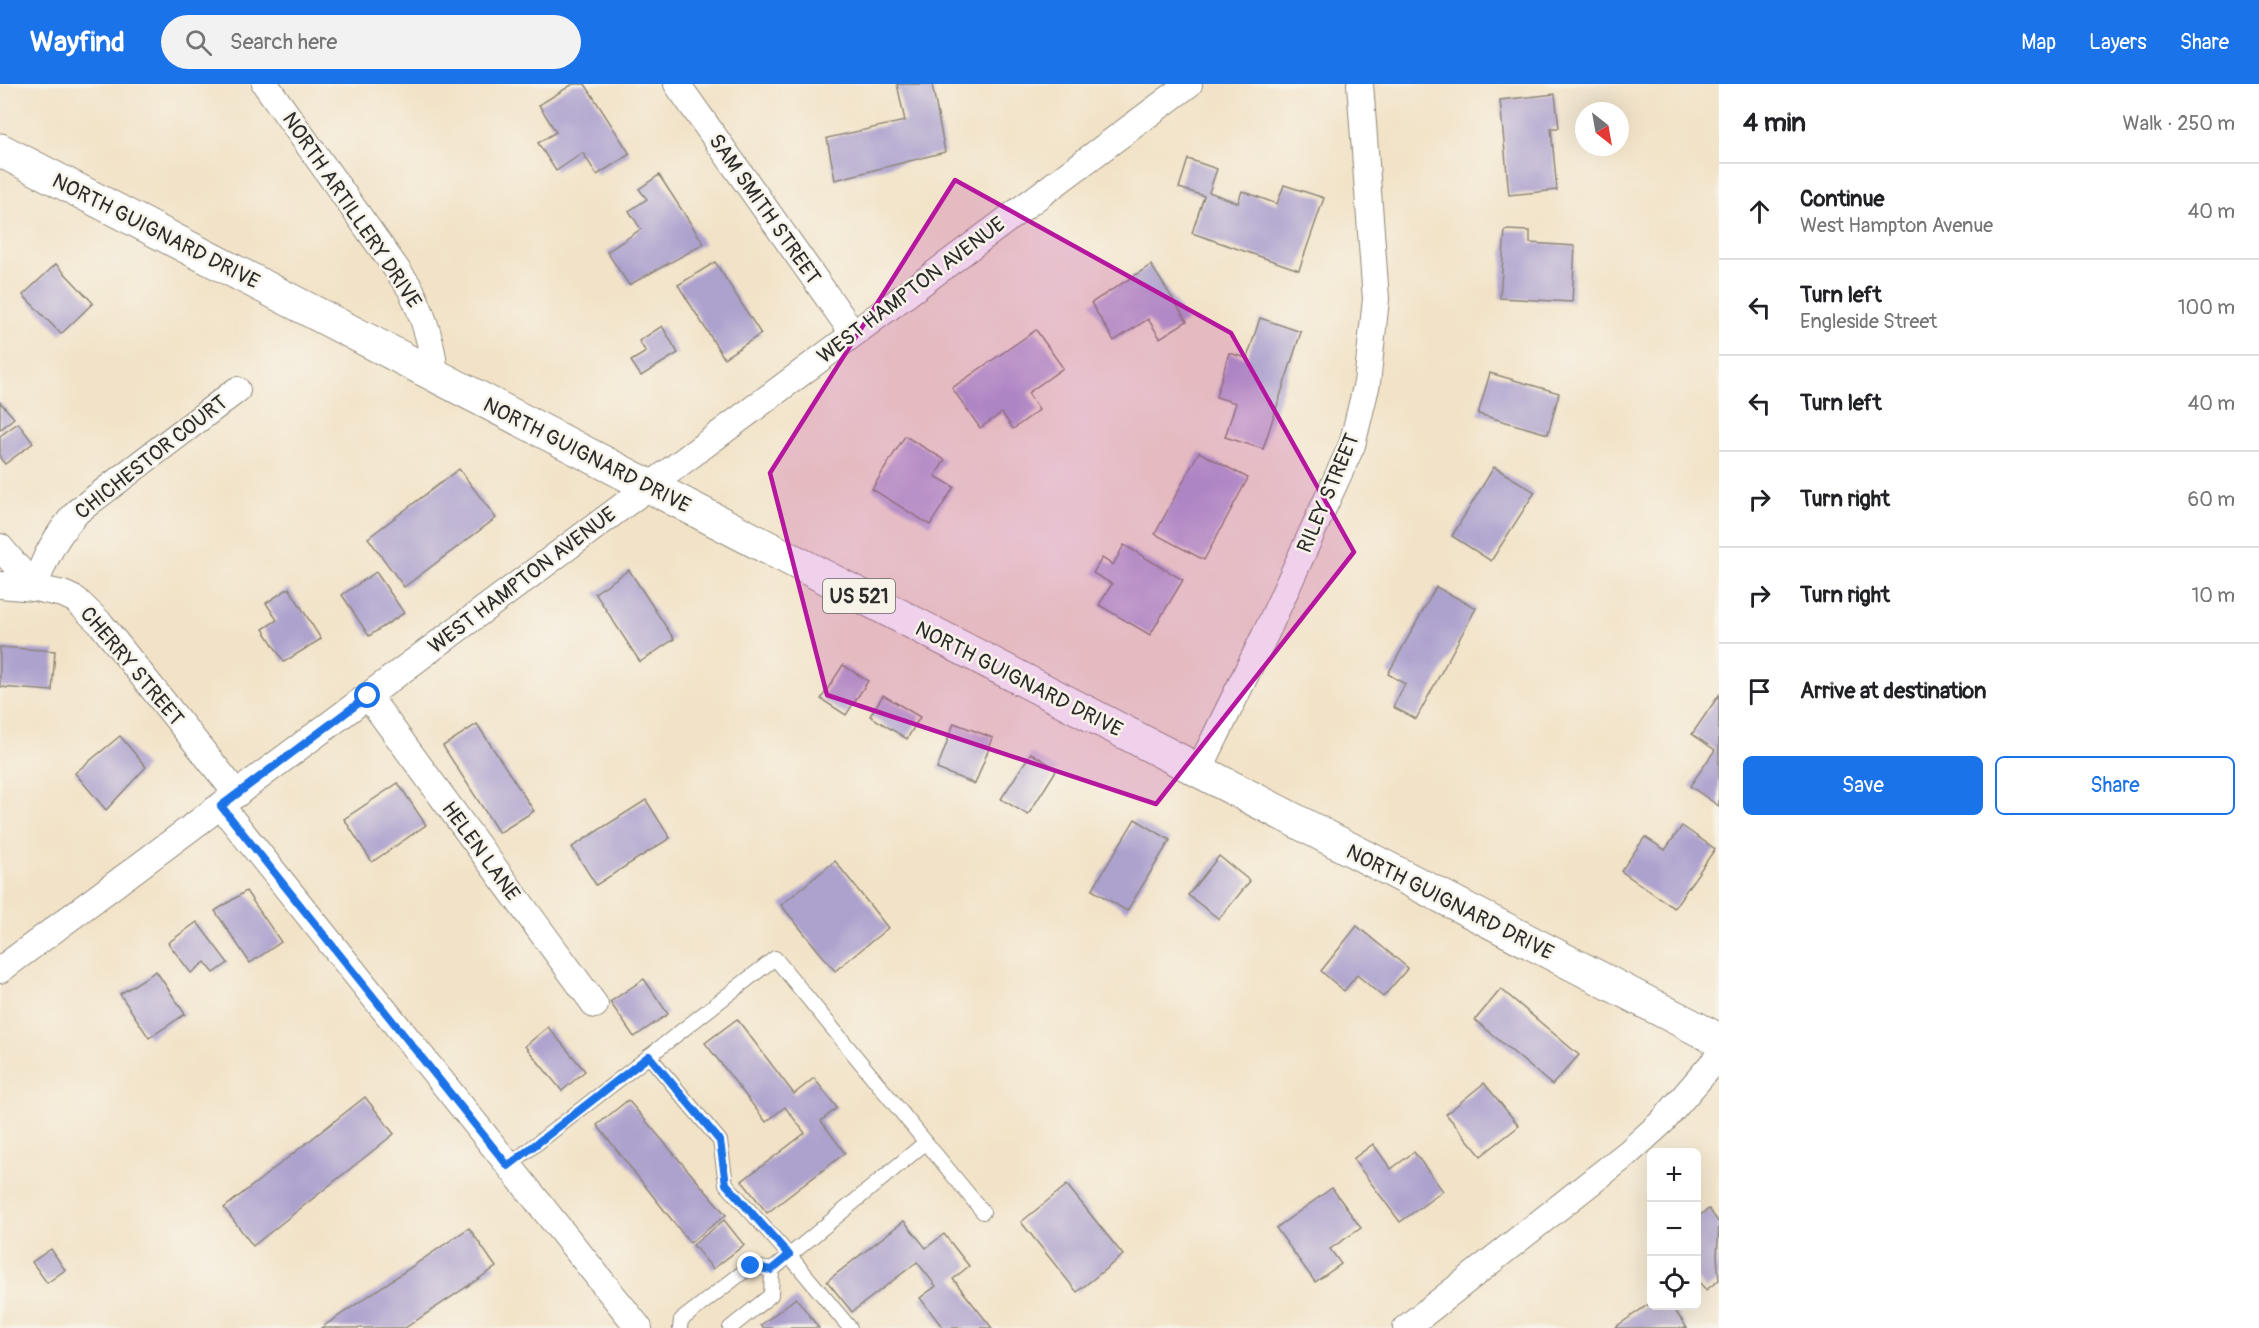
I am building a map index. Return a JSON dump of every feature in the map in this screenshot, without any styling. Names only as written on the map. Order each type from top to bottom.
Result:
[{"type":"highway","name":"NORTH GUIGNARD DRIVE","points":[[0,150],[1719,1040]]},
{"type":"street","name":"NORTH ARTILLERY DRIVE","points":[[265,84],[410,288],[425,318],[434,355],[435,376]]},
{"type":"street","name":"SAM SMITH STREET","points":[[678,84],[853,333]]},
{"type":"street","name":"WEST HAMPTON AVENUE","points":[[0,970],[1189,84]]},
{"type":"street","name":"RILEY STREET","points":[[1198,772],[1266,633],[1352,445],[1362,404],[1373,343],[1376,299],[1360,84]]},
{"type":"street","name":"CHICHESTOR COURT","points":[[35,588],[43,560],[65,525],[78,511],[237,390]]},
{"type":"street","points":[[0,547],[35,588]]},
{"type":"street","name":"CHERRY STREET","points":[[0,585],[35,588],[76,600],[101,624],[229,800],[508,1166],[639,1328]]},
{"type":"street","name":"HELEN LANE","points":[[368,696],[595,1005]]},
{"type":"street","points":[[1406,1328],[1628,1153],[1663,1121],[1719,1056]]},
{"type":"lane","points":[[508,1166],[775,958],[983,1212]]},
{"type":"lane","points":[[649,1056],[720,1141],[726,1184],[850,1328]]},
{"type":"lane","points":[[771,1270],[925,1143]]},
{"type":"lane","points":[[680,1328],[681,1320],[751,1266],[771,1270]]},
{"type":"lane","points":[[730,1328],[771,1295],[771,1270]]},
{"type":"highlighted area","points":[[955,180],[1231,333],[1354,552],[1156,804],[827,695],[770,473]]},
{"type":"building","points":[[573,84],[585,84],[630,154],[597,175],[583,153],[556,171],[538,143],[556,132],[539,105]]},
{"type":"building","points":[[897,84],[932,84],[945,152],[835,180],[827,138],[905,121]]},
{"type":"building","points":[[1555,94],[1559,128],[1551,128],[1557,190],[1509,195],[1500,100]]},
{"type":"building","points":[[1188,159],[1217,169],[1209,192],[1238,203],[1242,191],[1277,204],[1284,185],[1324,198],[1299,270],[1192,233],[1204,196],[1179,188]]},
{"type":"building","points":[[659,175],[704,244],[629,285],[607,252],[641,229],[629,211],[647,199],[639,189]]},
{"type":"building","points":[[1505,230],[1530,231],[1530,243],[1575,246],[1572,302],[1500,298]]},
{"type":"building","points":[[715,262],[761,334],[724,358],[678,285]]},
{"type":"building","points":[[56,264],[93,303],[61,334],[23,295]]},
{"type":"building","points":[[1151,265],[1187,321],[1160,338],[1148,319],[1114,341],[1091,303]]},
{"type":"building","points":[[1260,318],[1301,332],[1263,449],[1225,437],[1236,403],[1216,397],[1229,353],[1247,358]]},
{"type":"building","points":[[662,326],[678,353],[641,376],[631,361],[646,352],[639,341]]},
{"type":"building","points":[[1036,330],[1063,368],[1028,393],[1039,410],[1013,429],[1002,413],[980,428],[952,388]]},
{"type":"building","points":[[1490,373],[1559,393],[1548,434],[1478,414]]},
{"type":"building","points":[[0,402],[14,418],[0,430]]},
{"type":"building","points":[[18,423],[33,443],[5,464],[0,458],[0,436]]},
{"type":"building","points":[[905,436],[945,460],[935,476],[954,487],[930,525],[872,489]]},
{"type":"building","points":[[1199,452],[1248,478],[1204,560],[1155,534]]},
{"type":"building","points":[[1494,467],[1535,492],[1491,561],[1452,536]]},
{"type":"building","points":[[459,469],[496,518],[404,587],[368,538]]},
{"type":"building","points":[[1124,545],[1183,580],[1150,635],[1099,605],[1112,584],[1093,573],[1102,558],[1113,565]]},
{"type":"building","points":[[629,570],[674,639],[640,662],[595,593]]},
{"type":"building","points":[[376,572],[404,613],[369,636],[342,595]]},
{"type":"building","points":[[1436,587],[1476,608],[1416,719],[1393,707],[1405,684],[1388,674]]},
{"type":"building","points":[[289,588],[321,639],[284,662],[263,629],[277,620],[266,603]]},
{"type":"building","points":[[0,647],[55,651],[52,691],[0,687]]},
{"type":"building","points":[[843,665],[868,681],[846,715],[821,699]]},
{"type":"building","points":[[883,695],[920,717],[907,739],[870,716]]},
{"type":"building","points":[[1719,695],[1719,806],[1690,786],[1715,750],[1692,734]]},
{"type":"building","points":[[954,723],[993,738],[975,784],[937,769]]},
{"type":"building","points":[[477,724],[534,811],[499,833],[443,746]]},
{"type":"building","points":[[120,736],[146,767],[106,810],[75,773]]},
{"type":"building","points":[[1031,753],[1057,769],[1028,815],[1001,799]]},
{"type":"building","points":[[398,783],[426,825],[372,862],[344,819]]},
{"type":"building","points":[[646,800],[670,838],[596,885],[572,847]]},
{"type":"building","points":[[1135,819],[1170,840],[1127,911],[1092,890]]},
{"type":"building","points":[[1682,826],[1715,849],[1674,908],[1621,871],[1645,837],[1665,850]]},
{"type":"building","points":[[1219,856],[1250,881],[1219,919],[1188,895]]},
{"type":"building","points":[[835,861],[888,928],[835,971],[781,905]]},
{"type":"building","points":[[246,891],[281,942],[250,963],[215,911]]},
{"type":"building","points":[[197,922],[228,963],[214,973],[205,962],[191,973],[168,943]]},
{"type":"building","points":[[1357,926],[1408,968],[1383,997],[1357,975],[1344,991],[1321,971]]},
{"type":"building","points":[[156,971],[185,1014],[149,1038],[120,994]]},
{"type":"building","points":[[644,979],[668,1014],[634,1037],[610,1002]]},
{"type":"building","points":[[1501,989],[1579,1055],[1552,1085],[1475,1020]]},
{"type":"building","points":[[737,1019],[794,1094],[814,1078],[837,1108],[821,1121],[845,1153],[767,1213],[742,1181],[805,1133],[785,1107],[766,1122],[705,1043]]},
{"type":"building","points":[[548,1027],[585,1071],[562,1091],[525,1046]]},
{"type":"building","points":[[1484,1083],[1519,1126],[1481,1156],[1446,1114]]},
{"type":"building","points":[[365,1097],[394,1134],[253,1246],[224,1208]]},
{"type":"building","points":[[628,1100],[726,1215],[690,1243],[597,1125]]},
{"type":"building","points":[[1373,1144],[1391,1169],[1414,1152],[1443,1191],[1400,1222],[1353,1159]]},
{"type":"building","points":[[1067,1185],[1123,1255],[1077,1292],[1021,1222]]},
{"type":"building","points":[[1332,1188],[1361,1228],[1330,1249],[1341,1264],[1315,1282],[1276,1228]]},
{"type":"building","points":[[1709,1209],[1719,1223],[1717,1256],[1719,1280],[1706,1290],[1701,1284],[1701,1215]]},
{"type":"building","points":[[724,1220],[744,1245],[713,1269],[693,1245]]},
{"type":"building","points":[[904,1221],[926,1248],[944,1234],[969,1266],[953,1279],[992,1328],[943,1328],[920,1298],[936,1286],[917,1262],[852,1312],[827,1281]]},
{"type":"building","points":[[469,1228],[496,1267],[405,1328],[321,1328]]},
{"type":"building","points":[[51,1249],[65,1270],[47,1283],[32,1262]]},
{"type":"building","points":[[796,1298],[819,1328],[764,1328],[761,1325]]},
{"type":"building","points":[[1647,1305],[1647,1310],[1675,1310],[1687,1328],[1614,1328]]},
{"type":"route","points":[[368,696],[221,806],[508,1166],[649,1056],[720,1141],[726,1184],[789,1255],[771,1270],[751,1266]]}]
